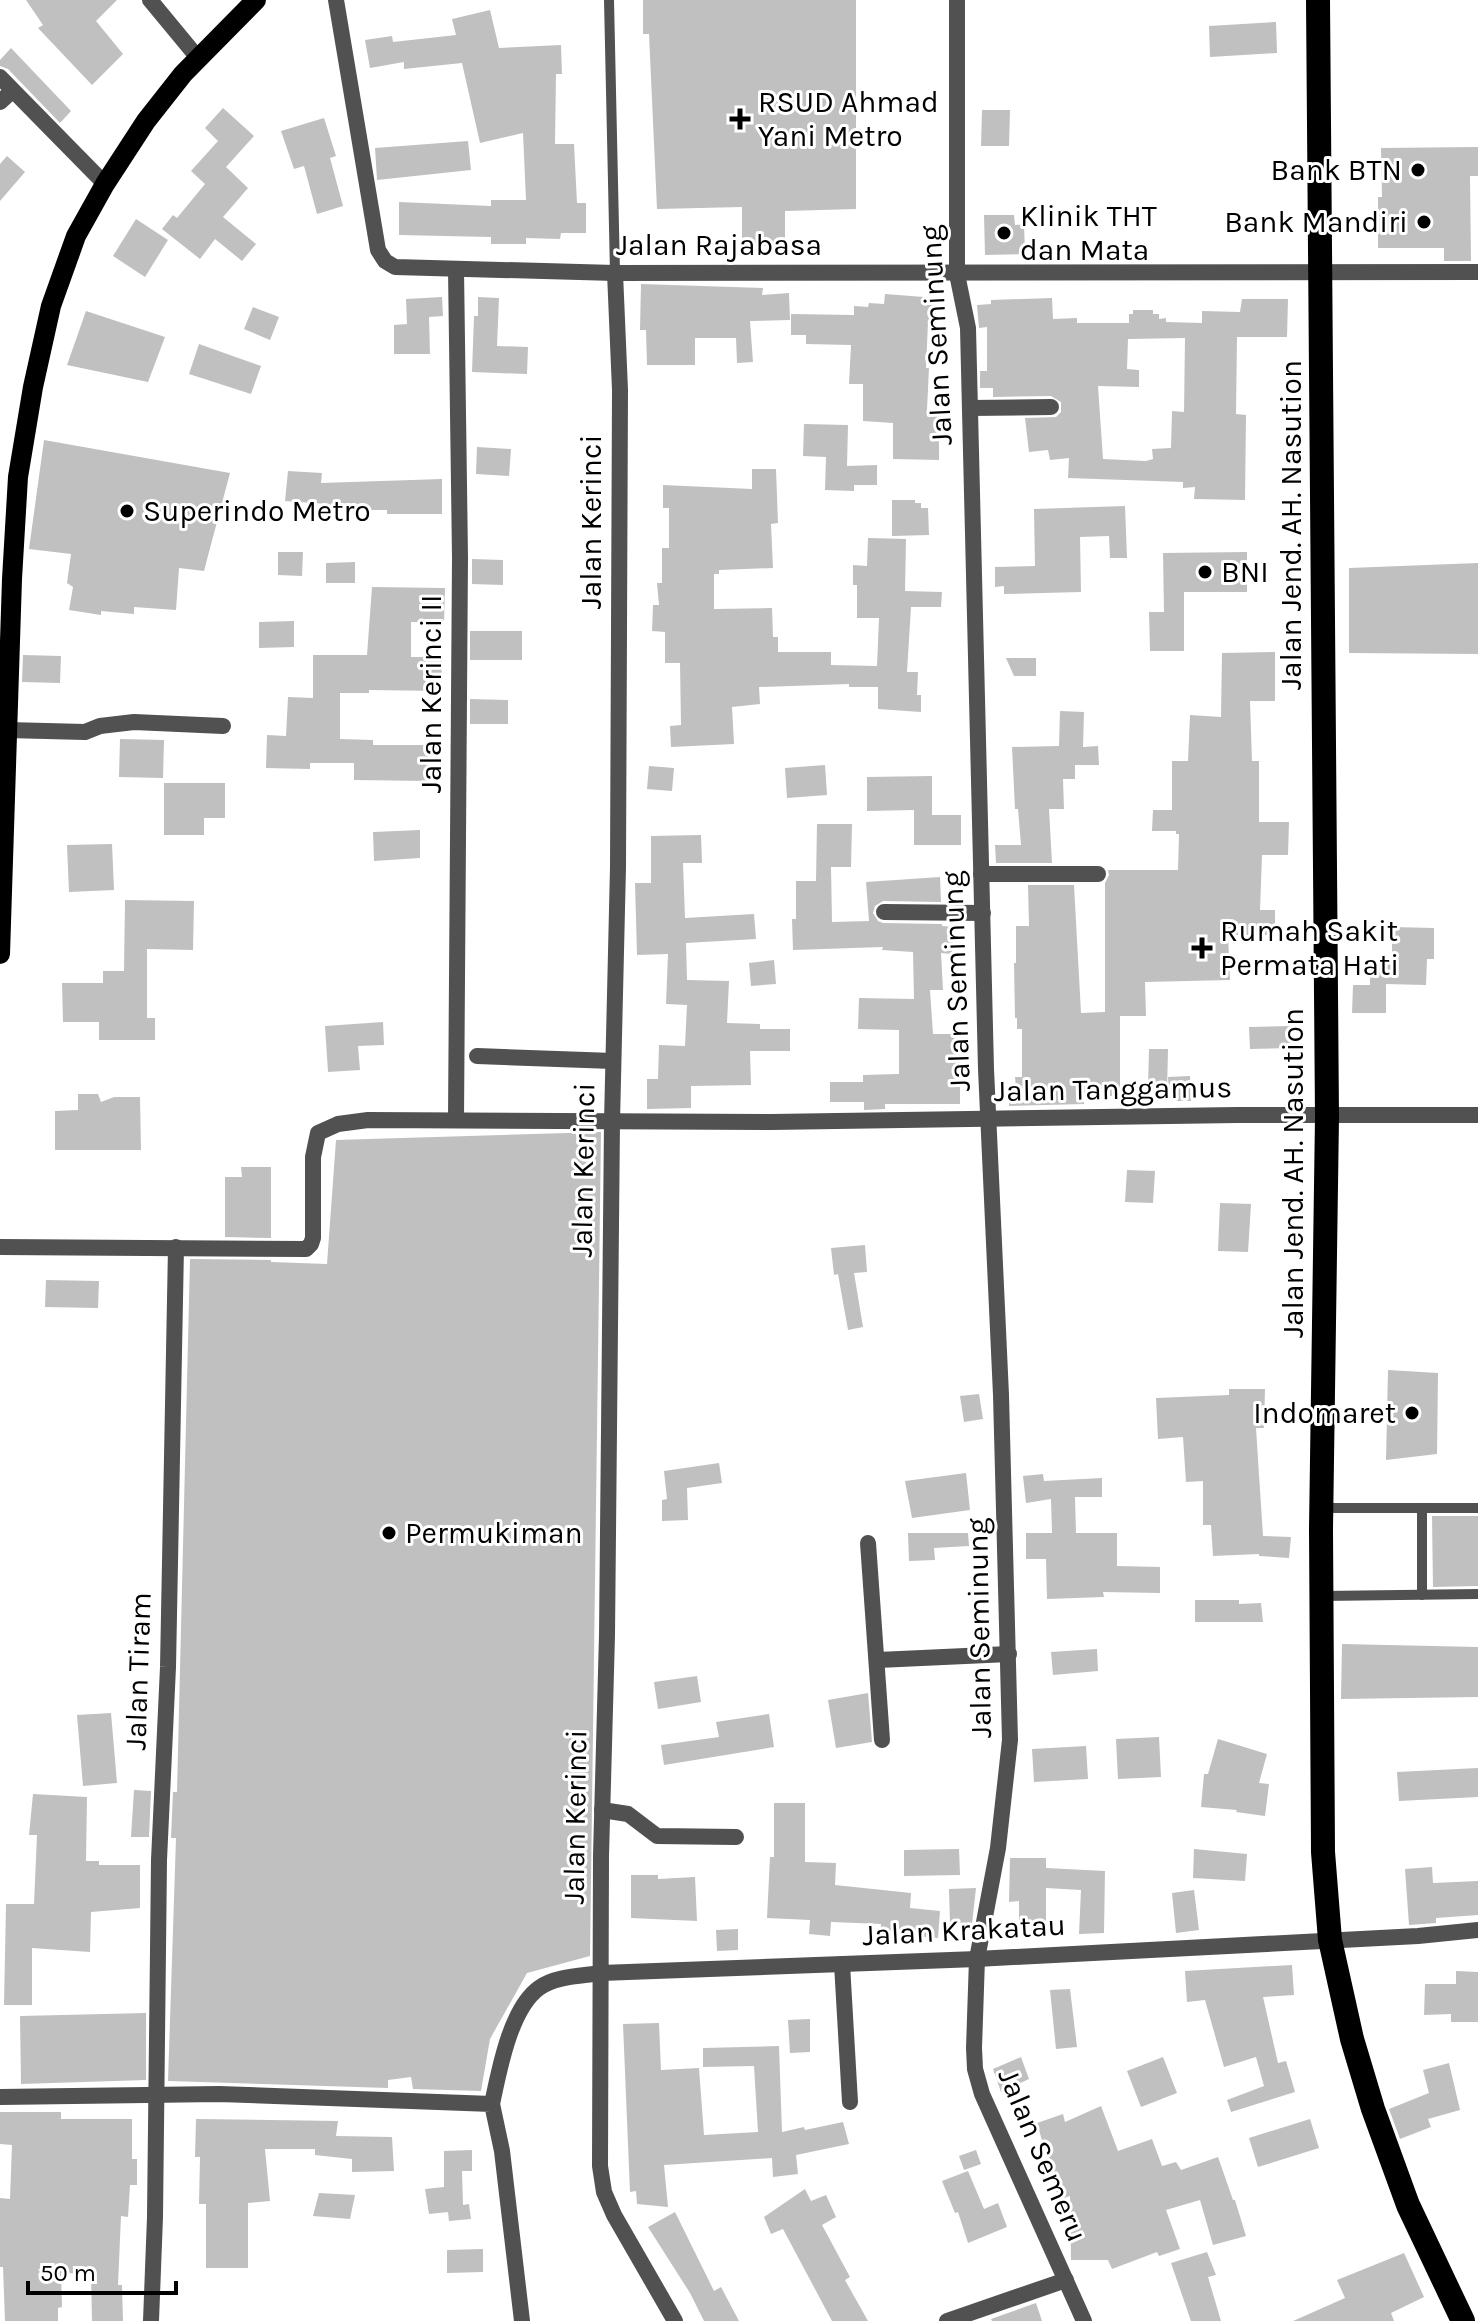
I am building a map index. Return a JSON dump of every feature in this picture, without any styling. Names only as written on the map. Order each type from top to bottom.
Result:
[{"type":"highway","name":"Jalan Jend. AH. Nasution","points":[[1318,0],[1327,1117],[1322,1508],[1323,1852],[1330,1940],[1352,2039],[1373,2109],[1408,2205],[1463,2321]]},
{"type":"main road","points":[[0,954],[18,477],[51,306],[76,236],[146,121],[198,58],[256,0]]},
{"type":"street","points":[[150,0],[198,58]]},
{"type":"street","name":"Jalan Rajabasa","points":[[336,0],[378,250],[385,261],[395,267],[615,273],[1478,272]]},
{"type":"street","name":"Jalan Seminung","points":[[957,0],[957,274],[968,328],[988,1119],[995,1233],[1009,1654],[1009,1764],[998,1848],[977,1959]]},
{"type":"street","points":[[0,77],[6,97],[105,184]]},
{"type":"street","name":"Jalan Kerinci II","points":[[456,269],[460,557],[456,1119]]},
{"type":"street","name":"Jalan Kerinci","points":[[615,273],[620,390],[618,867],[598,2043],[600,2152],[604,2192],[675,2321]]},
{"type":"street","points":[[970,408],[1051,407]]},
{"type":"street","points":[[7,730],[85,732],[100,726],[134,722],[223,726]]},
{"type":"street","points":[[981,874],[1098,874]]},
{"type":"street","points":[[884,912],[983,913]]},
{"type":"street","points":[[477,1056],[613,1061]]},
{"type":"street","name":"Jalan Tanggamus","points":[[176,1247],[306,1249],[313,1238],[313,1157],[318,1133],[338,1124],[368,1120],[612,1122],[1478,1115]]},
{"type":"street","points":[[0,1247],[176,1247]]},
{"type":"street","name":"Jalan Tiram","points":[[151,2321],[159,1860],[168,1667],[176,1247]]},
{"type":"street","points":[[868,1543],[882,1740]]},
{"type":"street","points":[[878,1660],[1009,1654]]},
{"type":"street","points":[[602,1810],[628,1814],[657,1836],[736,1837]]},
{"type":"street","name":"Jalan Krakatau","points":[[492,2104],[501,2062],[522,2008],[545,1985],[601,1973],[977,1959],[1478,1930]]},
{"type":"street","name":"Jalan Semeru","points":[[977,1959],[975,2069],[982,2094],[1084,2321]]},
{"type":"street","points":[[842,1964],[850,2102]]},
{"type":"street","points":[[0,2097],[219,2094],[492,2104],[502,2151],[522,2321]]},
{"type":"street","points":[[947,2321],[1066,2280]]},
{"type":"lane","name":"Jalan Kerinci","points":[[609,0],[615,273]]},
{"type":"lane","points":[[1322,1508],[1478,1508]]},
{"type":"lane","points":[[1422,1508],[1422,1595]]},
{"type":"lane","points":[[1322,1596],[1478,1594]]},
{"type":"building","points":[[26,0],[117,0],[96,21],[123,54],[92,85],[38,28],[43,25]]},
{"type":"building","name":"RSUD Ahmad Yani Metro","points":[[643,0],[856,0],[856,209],[785,211],[785,246],[742,246],[742,207],[657,209],[649,34],[643,34]]},
{"type":"building","points":[[490,10],[499,48],[561,45],[562,74],[556,74],[555,144],[574,144],[577,203],[586,203],[586,233],[561,233],[560,239],[526,238],[526,244],[491,244],[491,237],[399,235],[399,202],[491,206],[491,200],[526,200],[523,133],[480,143],[462,63],[404,69],[404,62],[370,68],[365,40],[392,36],[393,42],[456,35],[452,19]]},
{"type":"building","points":[[1276,22],[1277,53],[1210,57],[1209,26]]},
{"type":"building","points":[[11,48],[71,111],[60,123],[8,69],[0,66],[0,60]]},
{"type":"building","points":[[223,108],[254,136],[226,167],[248,188],[223,217],[256,244],[242,261],[215,239],[200,259],[162,229],[173,215],[177,218],[205,184],[191,171],[218,141],[205,128]]},
{"type":"building","points":[[982,110],[1010,110],[1009,146],[981,146]]},
{"type":"building","points":[[324,118],[336,156],[330,158],[343,206],[317,214],[304,166],[294,169],[281,131]]},
{"type":"building","points":[[468,141],[471,170],[377,180],[375,148]]},
{"type":"building","points":[[1478,147],[1478,176],[1470,176],[1471,261],[1444,261],[1444,248],[1378,248],[1378,197],[1382,197],[1381,148]]},
{"type":"building","points":[[7,156],[25,172],[0,201],[0,164]]},
{"type":"building","name":"Klinik THT dan Mata","points":[[984,215],[1014,215],[1015,225],[1024,224],[1025,254],[985,255]]},
{"type":"building","points":[[136,219],[168,240],[145,277],[113,256]]},
{"type":"building","points":[[641,284],[763,288],[762,295],[789,293],[790,320],[750,321],[753,362],[737,363],[736,338],[695,338],[695,365],[647,365],[646,330],[640,330]]},
{"type":"building","points":[[885,294],[937,298],[935,323],[928,322],[926,368],[929,368],[927,410],[948,410],[948,427],[939,428],[939,460],[893,459],[893,423],[863,421],[863,384],[849,384],[851,345],[806,344],[806,335],[791,335],[791,314],[854,315],[854,306],[884,304]]},
{"type":"building","points":[[442,297],[443,316],[429,317],[430,354],[394,354],[394,325],[407,324],[406,299]]},
{"type":"building","points":[[478,297],[499,298],[497,346],[528,347],[527,374],[472,372],[474,316],[478,316]]},
{"type":"building","points":[[1052,298],[1053,319],[1077,318],[1077,323],[1129,323],[1129,314],[1133,314],[1133,310],[1153,310],[1153,314],[1159,314],[1159,319],[1166,318],[1166,322],[1202,323],[1202,311],[1240,312],[1242,299],[1288,299],[1287,337],[1237,337],[1236,414],[1246,415],[1245,500],[1194,499],[1195,487],[1183,488],[1183,482],[1068,478],[1069,458],[1050,460],[1048,450],[1029,452],[1025,418],[1056,417],[1061,412],[1061,402],[1051,396],[993,397],[993,388],[980,388],[980,371],[987,371],[987,327],[979,328],[977,305],[991,304],[991,300]],"holes":[[[1185,338],[1184,412],[1172,411],[1171,448],[1152,449],[1153,459],[1103,459],[1098,386],[1139,387],[1139,370],[1127,369],[1128,339]]]},
{"type":"building","points":[[253,307],[279,317],[270,340],[244,329]]},
{"type":"building","points":[[86,311],[165,337],[148,382],[67,365]]},
{"type":"building","points":[[199,344],[261,366],[251,394],[189,374]]},
{"type":"building","points":[[804,424],[848,425],[847,466],[877,465],[877,485],[854,485],[854,491],[825,490],[826,457],[803,456]]},
{"type":"building","name":"Superindo Metro","points":[[44,440],[230,473],[204,571],[179,568],[176,610],[134,607],[134,614],[101,611],[101,615],[69,610],[73,587],[67,583],[71,554],[29,549]]},
{"type":"building","points":[[477,447],[511,449],[509,476],[476,474]]},
{"type":"building","points":[[752,469],[776,469],[778,523],[771,524],[773,568],[719,570],[719,574],[714,574],[714,609],[772,608],[773,637],[778,637],[778,652],[831,652],[831,665],[877,666],[879,618],[857,618],[857,585],[853,585],[853,565],[867,566],[868,538],[906,539],[905,591],[942,592],[941,607],[911,607],[907,672],[918,672],[917,695],[921,695],[921,712],[878,709],[878,687],[849,687],[849,684],[759,687],[760,704],[732,707],[734,744],[671,747],[670,726],[681,725],[680,663],[665,663],[665,632],[652,631],[653,605],[659,605],[657,583],[662,583],[662,548],[669,548],[669,508],[663,508],[663,485],[752,489]]},
{"type":"building","points":[[288,471],[322,473],[321,483],[442,479],[442,514],[327,510],[327,504],[285,501]]},
{"type":"building","points":[[892,500],[915,500],[915,503],[921,503],[921,508],[928,508],[929,535],[892,536]]},
{"type":"building","points":[[1125,506],[1127,558],[1110,558],[1109,536],[1080,537],[1081,592],[1004,594],[1004,586],[995,587],[995,567],[1035,566],[1034,509]]},
{"type":"building","points":[[278,552],[303,552],[302,576],[278,575]]},
{"type":"building","name":"BNI","points":[[1247,552],[1247,592],[1184,592],[1184,651],[1150,651],[1149,612],[1164,612],[1163,553]]},
{"type":"building","points":[[472,559],[503,560],[503,585],[472,584]]},
{"type":"building","points":[[355,562],[355,583],[326,583],[326,563]]},
{"type":"building","points":[[1478,563],[1478,654],[1349,653],[1349,568]]},
{"type":"building","points":[[372,587],[445,588],[444,623],[411,622],[411,657],[442,657],[441,691],[369,690],[369,693],[340,693],[340,739],[373,740],[373,745],[428,745],[428,781],[354,780],[354,763],[310,763],[310,769],[266,768],[267,735],[286,736],[288,697],[313,698],[313,655],[367,655]]},
{"type":"building","points":[[294,621],[294,647],[259,648],[259,622]]},
{"type":"building","points":[[470,631],[522,631],[522,660],[470,660]]},
{"type":"building","points":[[1275,652],[1275,701],[1250,701],[1252,761],[1259,761],[1259,822],[1289,822],[1288,855],[1262,855],[1260,910],[1275,910],[1275,935],[1228,935],[1230,980],[1145,982],[1146,1016],[1120,1016],[1120,1096],[1084,1096],[1084,1104],[1009,1106],[1009,1089],[1016,1089],[1015,1077],[1022,1077],[1022,1029],[1017,1029],[1015,1018],[1014,963],[1016,926],[1029,926],[1028,885],[1074,885],[1081,1013],[1105,1012],[1105,883],[1108,870],[1178,870],[1179,834],[1176,831],[1152,831],[1153,810],[1172,810],[1172,761],[1188,761],[1190,715],[1221,717],[1222,653]]},
{"type":"building","points":[[23,655],[61,656],[60,683],[22,682]]},
{"type":"building","points":[[1006,658],[1036,658],[1036,676],[1014,676]]},
{"type":"building","points":[[470,699],[508,700],[508,724],[470,724]]},
{"type":"building","points":[[1060,711],[1084,712],[1083,747],[1098,746],[1099,765],[1075,765],[1075,779],[1063,779],[1064,809],[1049,809],[1052,863],[996,863],[995,845],[1021,845],[1018,809],[1015,809],[1012,747],[1059,746]]},
{"type":"building","points":[[120,739],[164,740],[163,778],[119,777]]},
{"type":"building","points":[[825,765],[827,795],[787,798],[785,768]]},
{"type":"building","points":[[649,766],[674,768],[672,791],[647,789]]},
{"type":"building","points":[[932,776],[932,815],[961,815],[961,845],[914,845],[914,810],[867,811],[867,777]]},
{"type":"building","points":[[164,783],[225,783],[225,818],[204,818],[204,835],[164,835]]},
{"type":"building","points":[[817,824],[852,824],[851,867],[831,867],[832,922],[869,921],[866,882],[940,877],[941,902],[883,901],[875,906],[873,913],[883,923],[954,927],[952,954],[941,953],[943,990],[930,990],[933,1034],[969,1034],[969,1060],[960,1060],[960,1104],[885,1104],[885,1109],[864,1110],[864,1102],[830,1102],[830,1082],[863,1082],[863,1075],[899,1074],[899,1030],[858,1029],[859,998],[914,999],[913,952],[882,950],[883,947],[793,950],[796,881],[816,881]]},
{"type":"building","points":[[420,830],[420,858],[374,861],[373,832]]},
{"type":"building","points":[[701,835],[702,863],[683,863],[685,918],[754,914],[756,939],[686,943],[687,980],[729,981],[727,1023],[760,1024],[760,1029],[790,1029],[790,1051],[750,1051],[751,1085],[691,1086],[691,1108],[647,1109],[647,1079],[658,1079],[659,1045],[685,1046],[687,1005],[666,1004],[668,954],[637,955],[635,883],[651,883],[651,836]]},
{"type":"building","points":[[112,844],[114,890],[69,892],[67,845]]},
{"type":"building","points":[[125,900],[194,901],[193,950],[147,949],[147,1018],[155,1018],[155,1040],[99,1040],[99,1022],[63,1022],[62,983],[103,983],[103,971],[124,971]]},
{"type":"building","points":[[1392,927],[1434,928],[1434,959],[1427,959],[1426,985],[1386,984],[1386,1013],[1352,1013],[1353,985],[1370,985],[1370,964],[1392,964]]},
{"type":"building","points":[[774,960],[776,984],[751,986],[749,963]]},
{"type":"building","points":[[383,1022],[384,1045],[358,1046],[360,1070],[328,1072],[325,1026]]},
{"type":"building","points":[[1291,1026],[1292,1048],[1250,1049],[1249,1027]]},
{"type":"building","points":[[1149,1049],[1168,1049],[1167,1091],[1148,1091]]},
{"type":"building","points":[[1190,1076],[1191,1101],[1175,1101],[1175,1092],[1169,1092],[1168,1077]]},
{"type":"building","points":[[78,1094],[98,1094],[101,1102],[114,1097],[140,1097],[141,1150],[55,1150],[55,1111],[78,1110]]},
{"type":"building","name":"Permukiman","points":[[601,1132],[590,1956],[527,1973],[490,2039],[481,2091],[413,2089],[411,2077],[388,2080],[388,2088],[168,2081],[176,1838],[171,1838],[173,1792],[177,1792],[190,1259],[327,1264],[336,1140]]},
{"type":"building","points":[[241,1167],[271,1167],[271,1238],[225,1237],[225,1177],[242,1177]]},
{"type":"building","points":[[1127,1170],[1155,1171],[1153,1203],[1125,1202]]},
{"type":"building","points":[[1220,1203],[1251,1204],[1248,1252],[1218,1251]]},
{"type":"building","points":[[865,1245],[867,1272],[854,1273],[863,1327],[848,1330],[838,1274],[834,1275],[831,1248]]},
{"type":"building","points":[[46,1280],[99,1281],[98,1308],[45,1307]]},
{"type":"building","name":"Indomaret","points":[[1388,1370],[1438,1373],[1437,1454],[1386,1460]]},
{"type":"building","points":[[1229,1389],[1265,1389],[1264,1428],[1256,1428],[1263,1536],[1291,1537],[1289,1558],[1259,1554],[1213,1556],[1211,1525],[1203,1525],[1203,1481],[1186,1482],[1183,1437],[1158,1439],[1156,1398],[1229,1395]]},
{"type":"building","points":[[979,1394],[983,1419],[964,1422],[960,1396]]},
{"type":"building","points":[[719,1463],[722,1483],[687,1488],[688,1520],[662,1521],[662,1500],[667,1499],[664,1471]]},
{"type":"building","points":[[966,1473],[970,1510],[912,1518],[905,1481]]},
{"type":"building","points":[[1043,1474],[1044,1481],[1102,1478],[1102,1497],[1075,1497],[1076,1533],[1117,1533],[1117,1566],[1160,1567],[1160,1593],[1103,1592],[1104,1597],[1047,1599],[1046,1559],[1026,1559],[1026,1533],[1052,1533],[1051,1499],[1026,1503],[1023,1476]]},
{"type":"building","points":[[1432,1516],[1478,1516],[1478,1586],[1433,1587]]},
{"type":"building","points":[[908,1533],[968,1533],[969,1546],[934,1548],[935,1560],[909,1561]]},
{"type":"building","points":[[1195,1600],[1261,1603],[1263,1622],[1195,1622]]},
{"type":"building","points":[[1342,1644],[1478,1647],[1478,1697],[1341,1699]]},
{"type":"building","points":[[1097,1649],[1098,1671],[1053,1675],[1051,1652]]},
{"type":"building","points":[[697,1676],[701,1702],[658,1709],[654,1682]]},
{"type":"building","points":[[868,1693],[872,1742],[836,1748],[828,1700]]},
{"type":"building","points":[[111,1713],[117,1783],[83,1786],[77,1715]]},
{"type":"building","points":[[769,1714],[774,1747],[664,1765],[661,1745],[719,1737],[716,1722]]},
{"type":"building","points":[[1159,1737],[1161,1777],[1118,1779],[1116,1739]]},
{"type":"building","points":[[1218,1739],[1267,1754],[1259,1783],[1269,1784],[1265,1816],[1201,1807],[1204,1774],[1208,1774]]},
{"type":"building","points":[[1086,1746],[1088,1779],[1034,1782],[1032,1749]]},
{"type":"building","points":[[1478,1768],[1478,1797],[1399,1801],[1397,1772]]},
{"type":"building","points":[[134,1790],[151,1791],[149,1837],[131,1837]]},
{"type":"building","points":[[33,1794],[87,1797],[86,1861],[99,1861],[99,1865],[140,1865],[140,1908],[91,1912],[90,1952],[32,1948],[32,2005],[4,2005],[6,1904],[34,1904],[37,1835],[29,1835]]},
{"type":"building","points":[[774,1803],[805,1803],[805,1862],[836,1863],[835,1885],[911,1893],[910,1908],[940,1911],[938,1938],[880,1938],[881,1924],[831,1922],[830,1936],[809,1934],[810,1920],[767,1918],[770,1857],[774,1857]]},
{"type":"building","points":[[959,1849],[960,1875],[904,1876],[904,1850]]},
{"type":"building","points":[[1194,1849],[1247,1854],[1245,1881],[1193,1878]]},
{"type":"building","points":[[1010,1858],[1046,1858],[1046,1868],[1105,1871],[1104,1933],[1079,1934],[1081,1890],[1046,1888],[1046,1925],[1019,1925],[1019,1901],[1009,1902]]},
{"type":"building","points":[[1432,1867],[1433,1883],[1478,1881],[1478,1915],[1436,1918],[1436,1923],[1409,1925],[1405,1869]]},
{"type":"building","points":[[631,1875],[658,1875],[658,1879],[695,1877],[697,1921],[631,1918]]},
{"type":"building","points":[[976,1888],[972,1924],[950,1924],[949,1889]]},
{"type":"building","points":[[1194,1890],[1199,1930],[1176,1933],[1172,1893]]},
{"type":"building","points":[[738,1929],[738,1950],[717,1951],[716,1930]]},
{"type":"building","points":[[1292,1965],[1294,1995],[1263,1997],[1278,2063],[1286,2061],[1295,2092],[1231,2112],[1227,2100],[1264,2086],[1256,2057],[1224,2067],[1205,2000],[1187,2002],[1185,1971]]},
{"type":"building","points":[[1456,1971],[1478,1972],[1478,2022],[1451,2022],[1451,2014],[1424,2015],[1425,1984],[1456,1984]]},
{"type":"building","points":[[1070,1989],[1077,2047],[1056,2049],[1050,1990]]},
{"type":"building","points":[[146,2013],[146,2080],[21,2084],[20,2016]]},
{"type":"building","points":[[810,2019],[810,2052],[790,2053],[788,2020]]},
{"type":"building","points":[[659,2023],[661,2070],[699,2068],[704,2135],[758,2132],[754,2066],[703,2067],[703,2048],[779,2046],[782,2132],[843,2122],[849,2144],[796,2155],[798,2174],[773,2177],[772,2158],[664,2165],[668,2207],[637,2204],[636,2191],[630,2192],[623,2024]]},
{"type":"building","points":[[1021,2057],[1029,2079],[1001,2092],[993,2069]]},
{"type":"building","points":[[1163,2057],[1177,2093],[1141,2107],[1127,2071]]},
{"type":"building","points":[[1449,2063],[1460,2110],[1428,2119],[1431,2127],[1400,2139],[1389,2109],[1429,2093],[1423,2070]]},
{"type":"building","points":[[1101,2106],[1118,2151],[1152,2139],[1162,2166],[1176,2162],[1181,2170],[1218,2157],[1246,2236],[1213,2245],[1200,2200],[1166,2210],[1180,2249],[1159,2256],[1157,2252],[1112,2269],[1108,2260],[1071,2260],[1070,2196],[1059,2200],[1037,2123],[1063,2114],[1065,2122]]},
{"type":"building","points":[[0,2112],[61,2112],[61,2119],[132,2119],[132,2159],[137,2159],[137,2185],[130,2185],[128,2217],[121,2216],[118,2285],[122,2285],[123,2321],[92,2321],[91,2274],[61,2273],[62,2307],[58,2308],[58,2321],[5,2321],[3,2267],[0,2267],[0,2198],[10,2199],[12,2145],[0,2144]]},
{"type":"building","points":[[196,2119],[338,2121],[336,2136],[392,2137],[394,2171],[352,2172],[352,2159],[315,2155],[315,2149],[265,2149],[270,2201],[248,2203],[248,2268],[206,2268],[206,2204],[199,2204],[200,2157],[195,2157]]},
{"type":"building","points":[[1310,2119],[1319,2148],[1258,2167],[1249,2138]]},
{"type":"building","points":[[472,2150],[472,2171],[462,2171],[463,2205],[469,2204],[471,2219],[449,2221],[448,2212],[429,2214],[425,2189],[444,2187],[444,2151]]},
{"type":"building","points":[[976,2150],[981,2164],[964,2170],[959,2156]]},
{"type":"building","points":[[968,2171],[984,2209],[998,2203],[1007,2227],[968,2243],[958,2212],[955,2213],[942,2181]]},
{"type":"building","points":[[805,2189],[811,2201],[826,2195],[836,2217],[822,2225],[850,2277],[845,2280],[868,2321],[832,2321],[783,2229],[771,2234],[764,2217]]},
{"type":"building","points":[[319,2193],[355,2195],[350,2219],[313,2216]]},
{"type":"building","points":[[675,2212],[714,2291],[721,2287],[739,2321],[704,2321],[648,2227]]},
{"type":"building","points":[[483,2249],[483,2272],[447,2273],[447,2250]]},
{"type":"building","points":[[1207,2252],[1216,2275],[1208,2277],[1221,2321],[1191,2321],[1171,2263]]},
{"type":"building","points":[[1404,2253],[1424,2297],[1391,2313],[1394,2321],[1293,2321],[1345,2298],[1337,2280]]},
{"type":"building","points":[[1036,2303],[1042,2321],[991,2319]]},
{"type":"place","name":"RSUD Ahmad Yani Metro","points":[[740,119]]},
{"type":"place","name":"Bank BTN","points":[[1418,170]]},
{"type":"place","name":"Bank Mandiri","points":[[1424,222]]},
{"type":"place","name":"Klinik THT dan Mata","points":[[1004,233]]},
{"type":"place","name":"Superindo Metro","points":[[127,511]]},
{"type":"place","name":"BNI","points":[[1205,572]]},
{"type":"place","name":"Rumah Sakit Permata Hati","points":[[1202,948]]},
{"type":"place","name":"Indomaret","points":[[1412,1413]]},
{"type":"place","name":"Permukiman","points":[[389,1533]]}]
